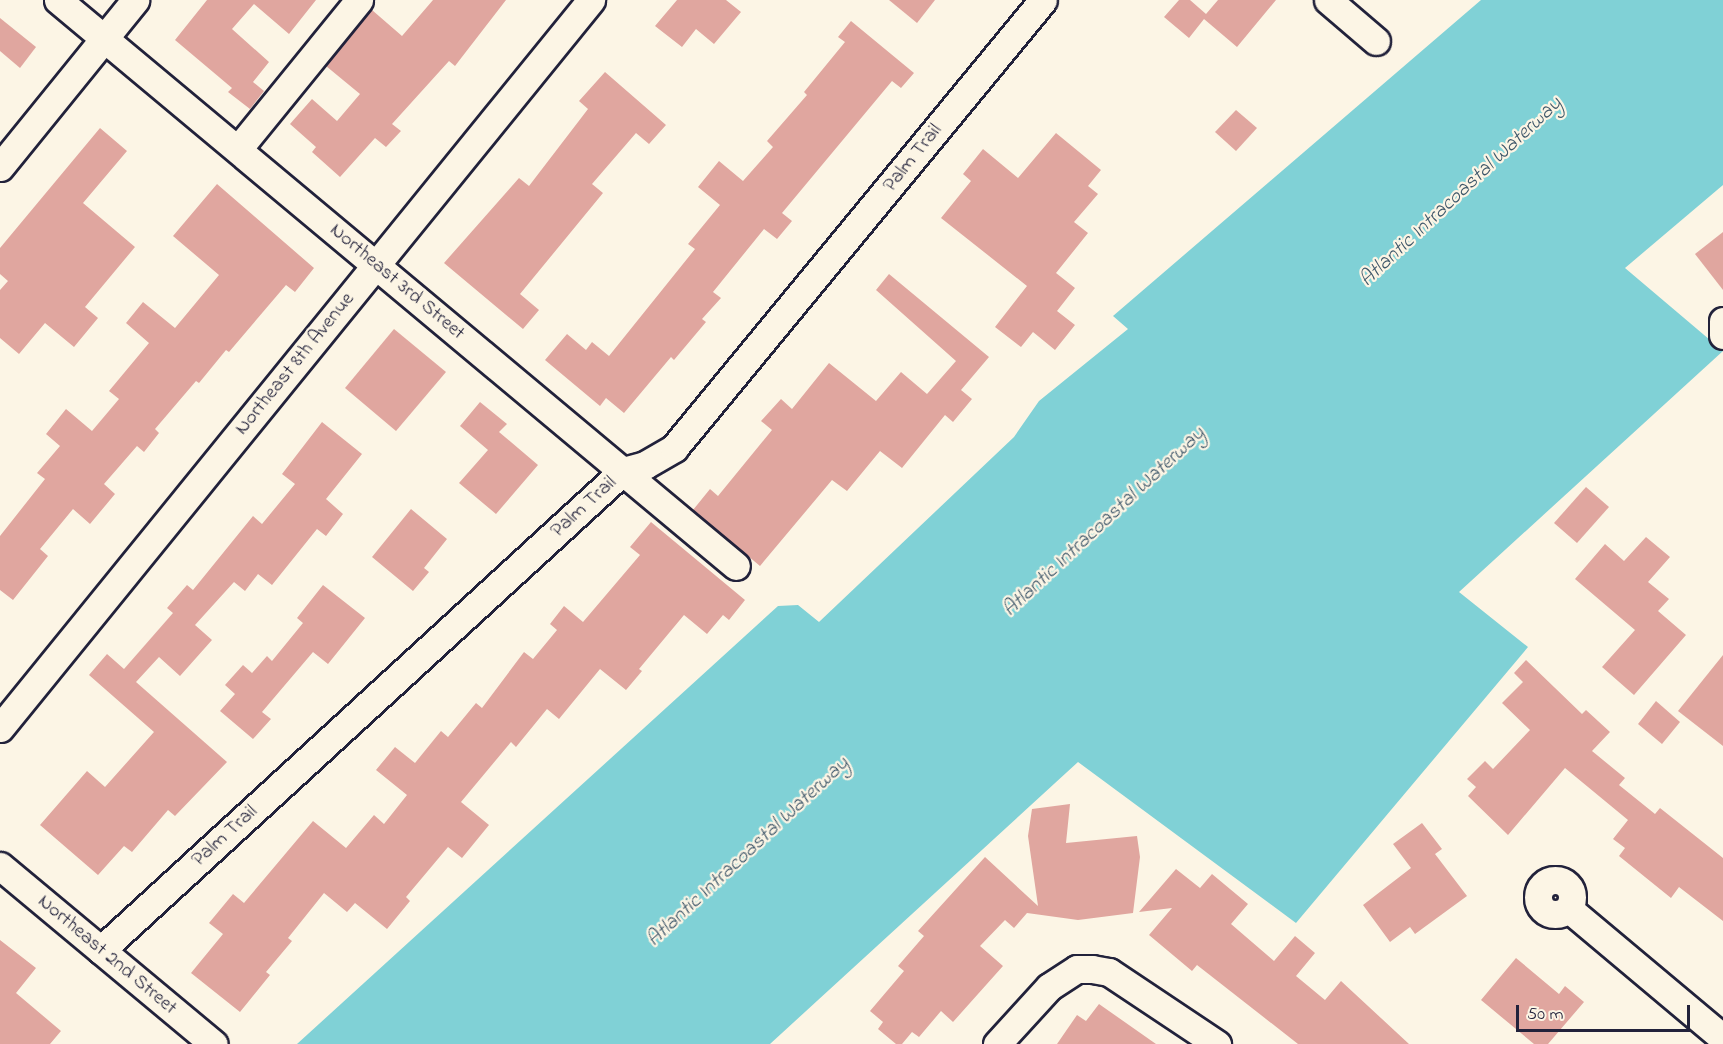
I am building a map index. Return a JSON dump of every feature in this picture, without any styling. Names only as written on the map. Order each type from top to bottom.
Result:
[{"type":"street","name":"Northeast 3rd Street","points":[[58,0],[736,566]]},
{"type":"street","points":[[0,166],[135,0]]},
{"type":"street","points":[[238,149],[359,0]]},
{"type":"street","name":"Northeast 8th Avenue","points":[[0,728],[591,0]]},
{"type":"street","name":"Palm Trail","points":[[101,950],[623,471],[661,458],[687,435],[1043,0]]},
{"type":"street","points":[[1328,0],[1376,41]]},
{"type":"street","points":[[1723,321],[1723,335]]},
{"type":"street","name":"Northeast 2nd Street","points":[[0,866],[214,1044]]},
{"type":"street","points":[[1569,909],[1723,1038]]},
{"type":"street","points":[[997,1044],[1049,987],[1077,969],[1109,972],[1217,1044]]},
{"type":"water","name":"Atlantic Intracoastal Waterway","points":[[1481,0],[1723,0],[1723,185],[1625,268],[1723,351],[1459,592],[1528,647],[1296,923],[1078,762],[770,1044],[297,1044],[778,606],[798,605],[819,622],[1014,437],[1039,401],[1128,329],[1113,316]]},
{"type":"building","points":[[207,0],[316,0],[289,34],[254,4],[232,29],[269,62],[253,82],[264,91],[250,109],[228,92],[232,88],[175,40]]},
{"type":"building","points":[[433,0],[506,0],[455,66],[449,61],[392,124],[401,131],[386,147],[375,138],[340,177],[312,152],[316,147],[290,124],[312,99],[337,121],[360,94],[326,66],[372,10],[402,36]]},
{"type":"building","points":[[677,0],[726,0],[741,12],[714,44],[696,29],[682,47],[655,26]]},
{"type":"building","points":[[889,0],[935,0],[917,23]]},
{"type":"building","points":[[1179,0],[1190,0],[1206,14],[1218,0],[1276,0],[1237,47],[1204,19],[1189,38],[1164,17]]},
{"type":"building","points":[[0,18],[36,47],[20,68],[0,51]]},
{"type":"building","points":[[851,21],[914,73],[901,88],[892,81],[782,213],[792,221],[777,239],[764,229],[713,292],[721,298],[702,319],[706,322],[674,360],[671,357],[624,413],[606,398],[600,406],[545,360],[567,334],[586,350],[592,342],[609,356],[695,249],[688,244],[720,205],[698,187],[719,161],[743,181],[773,147],[767,141],[807,95],[804,92],[845,42],[838,37]]},
{"type":"building","points":[[605,72],[666,125],[649,144],[636,133],[592,184],[603,193],[520,294],[539,310],[523,329],[444,263],[519,178],[529,186],[588,109],[579,101]]},
{"type":"building","points":[[1236,110],[1257,128],[1236,151],[1215,132]]},
{"type":"building","points":[[100,128],[127,151],[83,203],[135,247],[85,307],[98,318],[74,347],[45,323],[19,354],[0,338],[0,290],[8,281],[0,274],[0,248]]},
{"type":"building","points":[[1056,133],[1101,170],[1088,186],[1098,194],[1074,222],[1088,233],[1056,273],[1075,288],[1057,311],[1075,325],[1055,350],[1033,332],[1021,347],[995,327],[1027,286],[941,218],[971,181],[963,174],[983,149],[1018,178]]},
{"type":"building","points":[[217,184],[314,268],[295,292],[286,285],[229,352],[226,350],[199,383],[196,381],[155,429],[159,433],[144,452],[137,446],[104,484],[115,494],[90,524],[73,509],[40,549],[48,556],[13,600],[0,590],[0,536],[45,479],[37,473],[60,446],[46,434],[66,409],[92,431],[119,399],[109,391],[149,343],[126,323],[143,302],[175,328],[219,275],[173,236]]},
{"type":"building","points":[[1723,232],[1723,290],[1695,254]]},
{"type":"building","points":[[889,274],[989,357],[961,390],[972,399],[953,422],[945,415],[902,468],[880,451],[847,491],[832,480],[760,566],[693,510],[710,489],[718,496],[772,430],[761,421],[781,399],[792,409],[829,363],[876,401],[901,372],[927,394],[956,361],[876,290]]},
{"type":"building","points":[[394,329],[446,372],[396,431],[345,388]]},
{"type":"building","points":[[480,402],[507,424],[499,432],[538,465],[496,514],[459,483],[488,450],[460,426]]},
{"type":"building","points":[[322,422],[362,454],[326,499],[343,514],[326,536],[317,529],[272,585],[258,574],[245,591],[234,582],[195,625],[212,640],[180,676],[159,657],[136,682],[227,762],[175,816],[168,810],[132,852],[124,846],[98,875],[40,825],[87,771],[105,787],[154,732],[89,675],[107,654],[124,669],[173,613],[167,608],[187,585],[193,590],[253,516],[262,524],[295,484],[282,474]]},
{"type":"building","points":[[1586,487],[1609,507],[1577,543],[1554,523]]},
{"type":"building","points":[[411,509],[447,539],[424,568],[429,572],[413,591],[372,557]]},
{"type":"building","points":[[651,522],[745,600],[729,620],[723,615],[707,634],[684,615],[639,669],[642,671],[626,690],[600,669],[559,719],[547,709],[516,747],[511,742],[461,802],[489,825],[462,858],[448,847],[406,897],[410,901],[387,929],[355,903],[347,912],[324,893],[288,938],[292,941],[266,972],[270,975],[240,1012],[191,973],[223,934],[209,923],[233,894],[244,903],[313,821],[346,848],[374,815],[384,824],[407,795],[376,770],[395,747],[415,763],[441,731],[448,737],[476,703],[482,708],[524,652],[533,659],[557,630],[550,624],[564,606],[583,622],[640,555],[630,547]]},
{"type":"building","points":[[1646,537],[1670,557],[1648,582],[1669,599],[1658,611],[1686,635],[1634,695],[1602,667],[1635,630],[1575,579],[1605,544],[1624,561]]},
{"type":"building","points":[[323,585],[365,618],[328,664],[313,652],[262,712],[271,719],[253,739],[220,711],[235,694],[225,685],[243,665],[252,673],[267,656],[272,661],[303,623],[297,618]]},
{"type":"building","points":[[1723,655],[1723,746],[1678,711]]},
{"type":"building","points":[[1526,660],[1582,714],[1586,710],[1610,732],[1592,751],[1625,778],[1619,785],[1655,814],[1660,808],[1723,858],[1723,921],[1679,887],[1671,898],[1619,856],[1625,848],[1613,839],[1628,820],[1565,768],[1508,835],[1468,796],[1476,787],[1467,779],[1485,761],[1493,769],[1530,730],[1502,703],[1523,682],[1514,673]]},
{"type":"building","points":[[1656,701],[1680,722],[1662,744],[1638,724]]},
{"type":"building","points":[[1070,804],[1066,843],[1137,836],[1140,857],[1133,913],[1078,920],[1027,913],[1014,928],[1005,920],[980,946],[1003,966],[953,1022],[941,1011],[919,1037],[912,1032],[902,1044],[896,1044],[878,1029],[883,1022],[870,1011],[904,971],[898,966],[924,936],[918,931],[985,857],[1038,906],[1028,836],[1032,809]]},
{"type":"building","points":[[1422,823],[1442,849],[1435,854],[1467,896],[1415,934],[1410,927],[1390,942],[1363,905],[1411,868],[1393,844]]},
{"type":"building","points":[[1176,869],[1200,888],[1212,874],[1248,904],[1231,924],[1274,961],[1295,936],[1315,953],[1296,976],[1325,1000],[1341,981],[1409,1044],[1298,1044],[1197,965],[1192,971],[1149,935],[1172,908],[1139,912]]},
{"type":"building","points":[[0,940],[36,968],[16,993],[61,1031],[50,1044],[0,1044]]},
{"type":"building","points":[[1516,958],[1559,994],[1565,986],[1584,1002],[1548,1044],[1534,1044],[1481,1000]]},
{"type":"building","points":[[1099,1004],[1156,1044],[1057,1044],[1077,1015],[1086,1021]]}]
